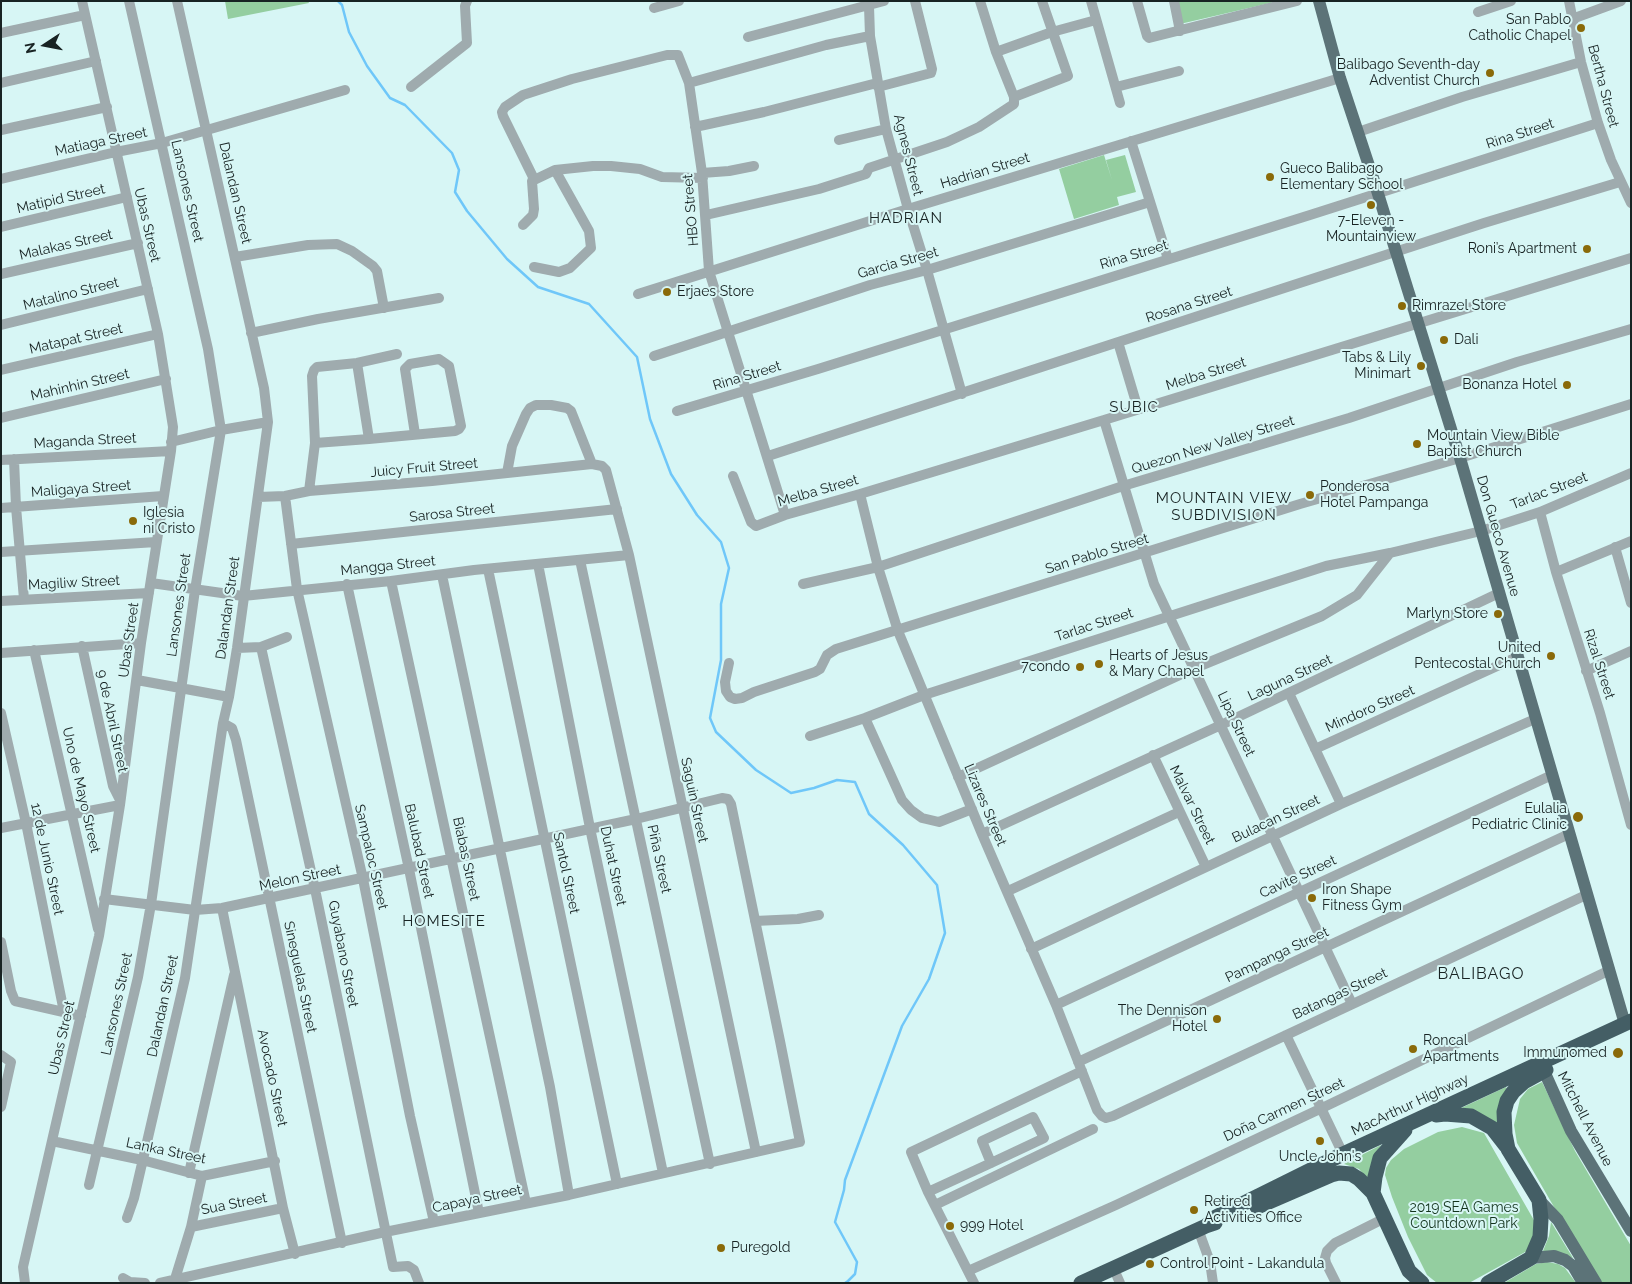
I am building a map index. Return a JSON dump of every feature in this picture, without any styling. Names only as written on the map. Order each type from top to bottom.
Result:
[{"type":"highway","points":[[1508,1149],[1504,1112],[1507,1100],[1513,1092],[1524,1082],[1629,1025]]},
{"type":"highway","name":"MacArthur Highway","points":[[1202,1227],[1216,1217],[1343,1154],[1629,1025]]},
{"type":"highway","points":[[1373,1193],[1374,1177],[1380,1158],[1396,1138],[1419,1119],[1445,1114],[1471,1116],[1492,1128],[1508,1149],[1539,1200],[1541,1219],[1540,1237],[1531,1258],[1488,1283]]},
{"type":"highway","name":"MacArthur Highway","points":[[1081,1283],[1202,1227],[1220,1222],[1339,1173],[1351,1174],[1373,1193],[1413,1277],[1422,1283]]},
{"type":"main road","name":"Don Gueco Avenue","points":[[1319,1],[1340,78],[1378,193],[1460,458],[1586,895],[1629,1025]]},
{"type":"main road","name":"Mitchell Avenue","points":[[1544,1071],[1572,1131],[1631,1231]]},
{"type":"main road","points":[[1539,1200],[1558,1220],[1596,1283]]},
{"type":"main road","points":[[1531,1258],[1554,1256],[1565,1260],[1573,1266],[1583,1283]]},
{"type":"street","name":"Ubas Street","points":[[25,1283],[23,1267],[99,936],[120,803],[173,426],[158,334],[82,1]]},
{"type":"street","name":"Lansones Street","points":[[89,1185],[136,987],[152,904],[195,590],[221,430],[208,349],[129,1]]},
{"type":"street","name":"Dalandan Street","points":[[127,1218],[134,1198],[185,978],[223,723],[237,648],[268,422],[264,388],[177,1]]},
{"type":"street","points":[[412,87],[467,43],[465,6],[467,1]]},
{"type":"street","points":[[654,8],[679,1]]},
{"type":"street","points":[[748,37],[884,1]]},
{"type":"street","points":[[695,127],[931,73],[932,69],[915,1]]},
{"type":"street","points":[[706,215],[819,188],[866,174],[869,168],[947,142],[979,127],[1014,104],[1014,98],[996,52],[980,1]]},
{"type":"street","points":[[1014,98],[1068,76],[1042,1]]},
{"type":"street","points":[[1090,1],[1120,103]]},
{"type":"street","points":[[1137,1],[1149,38],[1297,1]]},
{"type":"street","points":[[1174,1],[1180,31]]},
{"type":"street","points":[[1478,12],[1511,1]]},
{"type":"street","name":"Bertha Street","points":[[1569,1],[1581,62],[1598,123],[1620,182],[1631,203]]},
{"type":"street","points":[[1572,19],[1621,1]]},
{"type":"street","name":"Agnes Street","points":[[869,6],[870,36],[886,129],[962,394]]},
{"type":"street","points":[[1,33],[85,16]]},
{"type":"street","points":[[996,52],[1052,32],[1096,20]]},
{"type":"street","points":[[689,83],[826,45],[870,36]]},
{"type":"street","name":"HBO Street","points":[[534,179],[505,121],[502,112],[505,107],[523,94],[572,79],[674,54],[678,55],[689,83],[703,175],[709,271],[785,514]]},
{"type":"street","points":[[1,83],[96,61]]},
{"type":"street","points":[[1358,132],[1462,97],[1581,62]]},
{"type":"street","points":[[1116,87],[1179,71]]},
{"type":"street","name":"Hadrian Street","points":[[638,294],[908,209],[1340,78]]},
{"type":"street","points":[[207,131],[345,90]]},
{"type":"street","points":[[1,130],[107,107]]},
{"type":"street","name":"Rina Street","points":[[677,411],[746,391],[1598,123]]},
{"type":"street","points":[[839,140],[886,129]]},
{"type":"street","name":"Matiaga Street","points":[[1,179],[207,131]]},
{"type":"street","points":[[1131,141],[1168,259]]},
{"type":"street","points":[[523,225],[533,215],[532,183],[534,179],[555,170],[611,166],[640,169],[662,177],[703,175],[754,166]]},
{"type":"street","points":[[534,268],[559,272],[570,268],[591,248],[589,231],[555,170]]},
{"type":"street","name":"Rosana Street","points":[[768,456],[1550,202],[1620,182]]},
{"type":"street","name":"Matipid Street","points":[[1,227],[127,197]]},
{"type":"street","name":"Garcia Street","points":[[654,356],[870,285],[927,270],[1150,202]]},
{"type":"street","name":"Malakas Street","points":[[1,274],[138,243]]},
{"type":"street","points":[[235,257],[308,245],[337,244],[352,251],[377,271],[384,308]]},
{"type":"street","name":"Melba Street","points":[[733,476],[752,525],[758,525],[785,514],[860,494],[1631,258]]},
{"type":"street","name":"Matalino Street","points":[[1,325],[148,289]]},
{"type":"street","points":[[251,333],[318,318],[439,298]]},
{"type":"street","name":"Quezon New Valley Street","points":[[803,584],[878,567],[1123,486],[1349,418],[1517,362],[1631,329]]},
{"type":"street","name":"Matapat Street","points":[[1,370],[158,334]]},
{"type":"street","points":[[1118,342],[1138,409]]},
{"type":"street","points":[[310,492],[315,444],[312,376],[314,370],[317,367],[357,363],[397,354]]},
{"type":"street","points":[[315,444],[369,439],[454,430],[459,429],[461,426],[449,366],[439,358],[410,364],[405,369],[415,434]]},
{"type":"street","points":[[357,363],[369,439]]},
{"type":"street","name":"Mahinhin Street","points":[[1,418],[166,379]]},
{"type":"street","points":[[507,473],[512,446],[526,414],[530,408],[536,405],[551,404],[567,408],[571,411],[592,464]]},
{"type":"street","name":"San Pablo Street","points":[[729,663],[725,682],[726,691],[730,697],[735,699],[815,672],[820,669],[827,655],[836,649],[1300,504],[1460,458],[1631,404]]},
{"type":"street","name":"Lipa Street","points":[[1104,420],[1144,554],[1168,616],[1195,668],[1352,1004]]},
{"type":"street","name":"Maganda Street","points":[[1,460],[171,446],[221,430],[268,422]]},
{"type":"street","points":[[14,459],[24,599]]},
{"type":"street","name":"Juicy Fruit Street","points":[[258,497],[284,496],[592,464]]},
{"type":"street","name":"Saguin Street","points":[[592,464],[602,466],[606,470],[629,555],[756,1152]]},
{"type":"street","name":"Tarlac Street","points":[[810,736],[865,718],[924,695],[1326,566],[1481,531],[1540,512],[1631,473]]},
{"type":"street","name":"Lizares Street","points":[[860,494],[878,567],[898,631],[982,834],[1056,1005],[1097,1110],[1099,1114],[1106,1118]]},
{"type":"street","name":"Maligaya Street","points":[[1,508],[164,496]]},
{"type":"street","name":"Sampaloc Street","points":[[284,496],[297,589],[363,879],[410,1116],[434,1222]]},
{"type":"street","name":"Sarosa Street","points":[[290,544],[617,510]]},
{"type":"street","name":"Rizal Street","points":[[1540,512],[1556,572],[1600,713],[1631,825]]},
{"type":"street","points":[[1556,572],[1631,541]]},
{"type":"street","points":[[1,552],[156,542]]},
{"type":"street","points":[[1615,547],[1631,603]]},
{"type":"street","points":[[958,777],[1195,668],[1322,616],[1351,600],[1390,553]]},
{"type":"street","name":"Mangga Street","points":[[150,588],[195,590],[243,596],[629,555]]},
{"type":"street","name":"Piña Street","points":[[580,560],[710,1164]]},
{"type":"street","name":"Duhat Street","points":[[538,564],[590,828],[663,1173]]},
{"type":"street","name":"Santol Street","points":[[488,569],[617,1184]]},
{"type":"street","points":[[442,575],[550,1087],[569,1195]]},
{"type":"street","name":"Biabas Street","points":[[391,581],[526,1203]]},
{"type":"street","name":"Balubad Street","points":[[347,584],[409,869],[479,1213]]},
{"type":"street","name":"Magiliw Street","points":[[1,601],[150,588]]},
{"type":"street","name":"Laguna Street","points":[[982,834],[1221,725],[1499,593]]},
{"type":"street","points":[[237,648],[261,647],[287,637]]},
{"type":"street","points":[[1,653],[141,643]]},
{"type":"street","name":"9 de Abril Street","points":[[82,646],[113,786],[120,803]]},
{"type":"street","name":"Guyabano Street","points":[[261,647],[315,889],[393,1267],[408,1266],[414,1270],[419,1283]]},
{"type":"street","name":"Uno de Mayo Street","points":[[34,650],[99,936]]},
{"type":"street","points":[[1586,671],[1631,651]]},
{"type":"street","name":"Mindoro Street","points":[[1315,749],[1517,657]]},
{"type":"street","points":[[137,680],[229,698]]},
{"type":"street","points":[[1289,693],[1341,804]]},
{"type":"street","name":"12 de Junio Street","points":[[1,713],[26,824],[64,1012]]},
{"type":"street","points":[[865,718],[902,800],[911,810],[922,818],[939,822],[972,809]]},
{"type":"street","name":"Bulacan Street","points":[[1031,949],[1341,804],[1535,718]]},
{"type":"street","name":"Sineguelas Street","points":[[223,723],[229,726],[234,734],[342,1243]]},
{"type":"street","name":"Malvar Street","points":[[1153,755],[1206,867]]},
{"type":"street","name":"Cavite Street","points":[[1056,1005],[1552,775]]},
{"type":"street","name":"Melon Street","points":[[104,899],[195,910],[222,908],[409,869],[722,798],[728,799],[755,921]]},
{"type":"street","points":[[1,828],[73,815],[120,803]]},
{"type":"street","points":[[1008,891],[1179,812]]},
{"type":"street","name":"Pampanga Street","points":[[928,1192],[910,1152],[1080,1066],[1325,948],[1569,834]]},
{"type":"street","name":"Batangas Street","points":[[1106,1118],[1586,895]]},
{"type":"street","name":"Avocado Street","points":[[222,908],[275,1161],[283,1208],[295,1254]]},
{"type":"street","points":[[755,921],[798,919],[819,915]]},
{"type":"street","name":"Capaya Street","points":[[160,1283],[295,1254],[385,1232],[710,1164],[800,1142],[755,921]]},
{"type":"street","points":[[1,942],[11,991],[15,1000],[81,1016]]},
{"type":"street","name":"Doña Carmen Street","points":[[968,1272],[1322,1108],[1610,970]]},
{"type":"street","points":[[189,1173],[235,972]]},
{"type":"street","points":[[1286,1035],[1343,1154]]},
{"type":"street","points":[[1,1055],[11,1062],[1,1107]]},
{"type":"street","points":[[974,1283],[928,1192],[991,1163],[1044,1138],[1033,1116],[982,1141],[991,1163]]},
{"type":"street","points":[[935,1205],[1093,1129]]},
{"type":"street","name":"Lanka Street","points":[[52,1141],[142,1160],[202,1176],[275,1161]]},
{"type":"street","points":[[175,1279],[191,1226],[202,1176]]},
{"type":"street","name":"Sua Street","points":[[191,1226],[283,1208]]},
{"type":"street","points":[[1336,1283],[1325,1258],[1327,1251],[1331,1246],[1385,1218]]},
{"type":"street","points":[[1202,1227],[1213,1283]]},
{"type":"street","points":[[1113,1267],[1120,1283]]},
{"type":"street","points":[[123,1278],[130,1282],[145,1283]]},
{"type":"green space","points":[[225,1],[308,1],[309,3],[228,19]]},
{"type":"green space","points":[[1175,1],[1279,1],[1180,24]]},
{"type":"green space","points":[[1104,155],[1112,180],[1106,160],[1125,155],[1136,192],[1117,197],[1119,205],[1074,219],[1059,169]]},
{"type":"green space","points":[[1542,1082],[1575,1151],[1631,1246],[1631,1283],[1598,1283],[1517,1143],[1514,1125],[1520,1099],[1528,1089]]},
{"type":"green space","points":[[1506,1087],[1501,1130],[1457,1110]]},
{"type":"green space","name":"2019 SEA Games Countdown Park","points":[[1462,1127],[1484,1133],[1535,1222],[1535,1236],[1527,1251],[1469,1283],[1437,1283],[1427,1275],[1408,1237],[1392,1197],[1385,1175],[1386,1168],[1391,1160],[1404,1149],[1438,1132]]},
{"type":"green space","points":[[1381,1145],[1376,1153],[1370,1182],[1359,1169],[1344,1164]]},
{"type":"green space","points":[[1551,1222],[1573,1258],[1543,1251],[1549,1236]]},
{"type":"green space","points":[[1547,1262],[1558,1264],[1565,1268],[1576,1283],[1504,1283],[1536,1264]]},
{"type":"waterway","points":[[338,1],[342,5],[349,32],[367,66],[390,98],[405,105],[452,153],[459,170],[455,192],[467,211],[507,259],[538,287],[589,304],[637,357],[650,419],[671,474],[697,515],[721,542],[729,568],[721,604],[721,660],[710,718],[716,732],[756,770],[791,793],[837,780],[855,782],[869,814],[903,845],[937,885],[945,933],[929,979],[902,1026],[845,1180],[835,1222],[857,1262],[855,1274],[845,1283]]},
{"type":"place","name":"San Pablo Catholic Chapel","points":[[1581,28]]},
{"type":"place","name":"Balibago Seventh-day Adventist Church","points":[[1490,73]]},
{"type":"place","name":"Gueco Balibago Elementary School","points":[[1270,177]]},
{"type":"place","name":"7-Eleven - Mountainview","points":[[1371,205]]},
{"type":"place","name":"Roni’s Apartment","points":[[1587,249]]},
{"type":"place","name":"Erjaes Store","points":[[667,292]]},
{"type":"place","name":"Rimrazel Store","points":[[1402,306]]},
{"type":"place","name":"Dali","points":[[1444,340]]},
{"type":"place","name":"Tabs & Lily Minimart","points":[[1421,366]]},
{"type":"place","name":"Bonanza Hotel","points":[[1567,385]]},
{"type":"place","name":"Mountain View Bible Baptist Church","points":[[1417,444]]},
{"type":"place","name":"Ponderosa Hotel Pampanga","points":[[1310,495]]},
{"type":"place","name":"Iglesia ni Cristo","points":[[133,521]]},
{"type":"place","name":"Marlyn Store","points":[[1498,614]]},
{"type":"place","name":"United Pentecostal Church","points":[[1551,656]]},
{"type":"place","name":"Hearts of Jesus & Mary Chapel","points":[[1099,664]]},
{"type":"place","name":"7condo","points":[[1080,667]]},
{"type":"place","name":"Eulalia Pediatric Clinic","points":[[1578,817]]},
{"type":"place","name":"Iron Shape Fitness Gym","points":[[1312,898]]},
{"type":"place","name":"The Dennison Hotel","points":[[1217,1019]]},
{"type":"place","name":"Roncal Apartments","points":[[1413,1049]]},
{"type":"place","name":"Immunomed","points":[[1618,1053]]},
{"type":"place","name":"Uncle John's","points":[[1320,1141]]},
{"type":"place","name":"Retired Activities Office","points":[[1194,1210]]},
{"type":"place","name":"999 Hotel","points":[[950,1226]]},
{"type":"place","name":"Puregold","points":[[721,1248]]},
{"type":"place","name":"Control Point - Lakandula","points":[[1150,1264]]},
{"type":"district","name":"HADRIAN","points":[[906,218]]},
{"type":"district","name":"SUBIC","points":[[1134,407]]},
{"type":"district","name":"MOUNTAIN VIEW SUBDIVISION","points":[[1224,506]]},
{"type":"district","name":"HOMESITE","points":[[444,921]]},
{"type":"district","name":"BALIBAGO","points":[[1481,974]]}]
